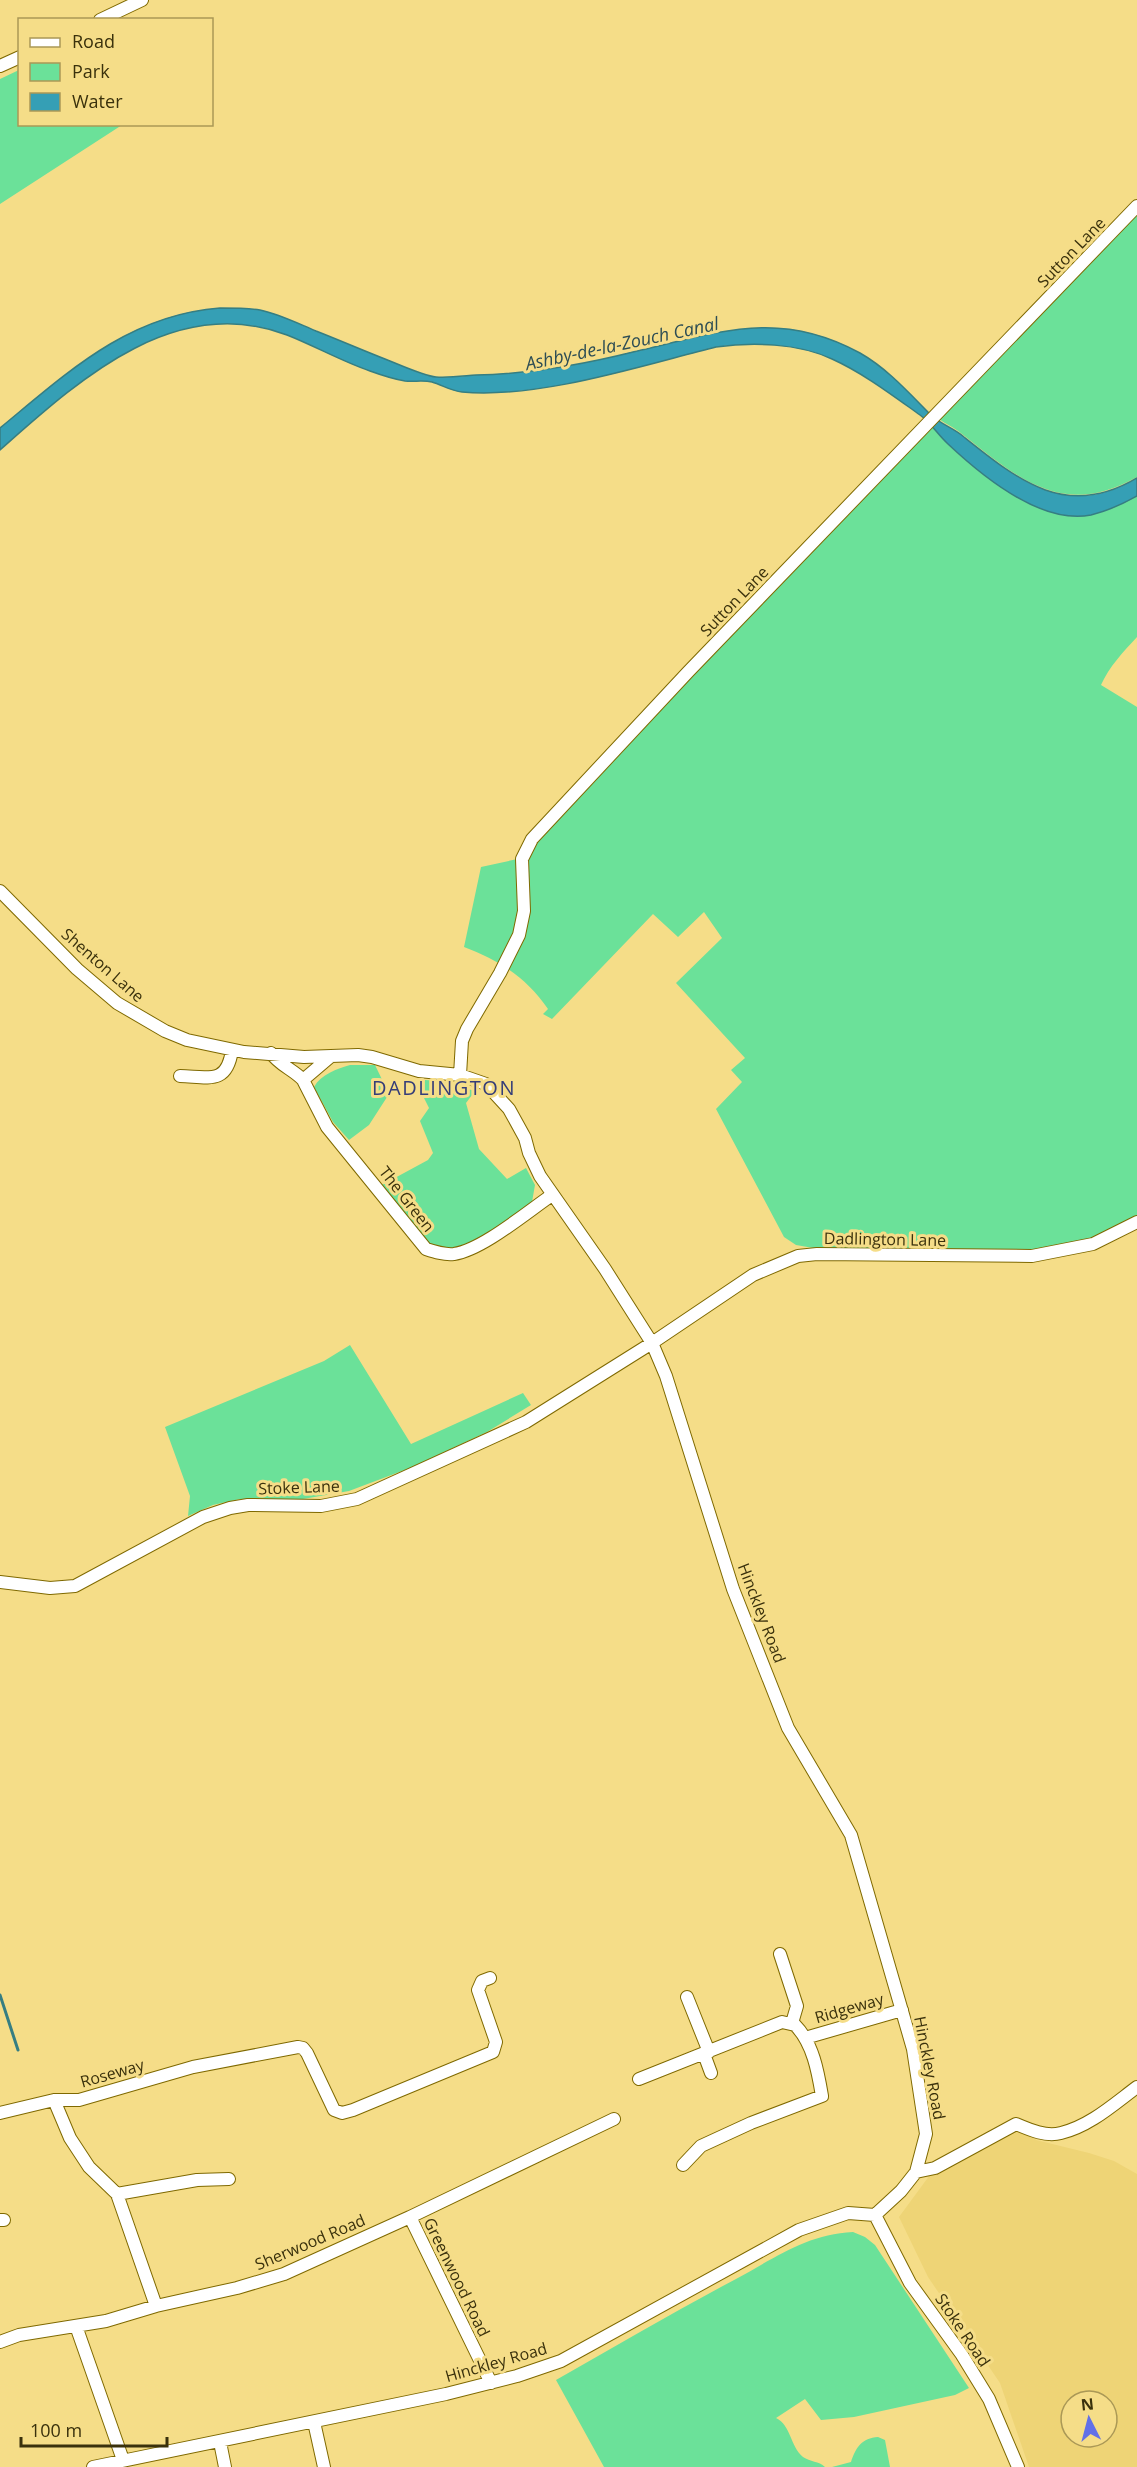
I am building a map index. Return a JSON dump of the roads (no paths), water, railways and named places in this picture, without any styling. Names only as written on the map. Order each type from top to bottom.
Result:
[{"type":"street","points":[[104,18],[142,0]]},
{"type":"street","points":[[0,66],[18,58]]},
{"type":"street","name":"Sutton Lane","points":[[460,1076],[462,1041],[467,1029],[519,935],[524,911],[522,859],[532,839],[1137,206]]},
{"type":"street","name":"Shenton Lane","points":[[0,891],[65,957],[117,1003],[165,1031],[187,1040],[232,1050],[304,1057],[365,1056],[419,1071],[460,1076]]},
{"type":"street","points":[[180,1076],[213,1077],[223,1074],[230,1066],[232,1050]]},
{"type":"street","name":"The Green","points":[[271,1053],[275,1059],[296,1072],[303,1080],[327,1127],[426,1249],[438,1254],[455,1254],[475,1248],[552,1195]]},
{"type":"street","points":[[303,1080],[330,1057]]},
{"type":"street","points":[[194,1076],[194,1089]]},
{"type":"street","name":"Hinckley Road","points":[[93,2467],[123,2460],[141,2462],[220,2442],[491,2383],[561,2361],[799,2230],[848,2214],[875,2215],[916,2172],[926,2134],[913,2049],[851,1835],[788,1728],[734,1589],[666,1376],[652,1343],[605,1269],[552,1195],[533,1164],[525,1138],[509,1109],[486,1084],[460,1076]]},
{"type":"street","name":"Dadlington Lane","points":[[652,1343],[753,1275],[798,1257],[817,1254],[1032,1256],[1093,1244],[1137,1222]]},
{"type":"street","name":"Stoke Lane","points":[[0,1582],[50,1588],[75,1586],[216,1512],[248,1505],[321,1506],[357,1499],[526,1422],[652,1343]]},
{"type":"street","points":[[780,1954],[797,2006],[792,2023]]},
{"type":"street","name":"Roseway","points":[[0,2113],[54,2100],[79,2100],[193,2067],[291,2047],[303,2048],[334,2110],[342,2113],[493,2052],[496,2042],[478,1990],[482,1981],[490,1978]]},
{"type":"street","points":[[687,1997],[711,2073]]},
{"type":"street","name":"Ridgeway","points":[[805,2038],[902,2010]]},
{"type":"street","points":[[639,2079],[779,2023],[792,2023],[799,2028],[805,2038],[817,2069],[822,2096],[701,2145],[683,2166]]},
{"type":"street","points":[[916,2172],[935,2168],[1016,2124],[1036,2132],[1060,2134],[1098,2116],[1137,2087]]},
{"type":"street","points":[[54,2100],[70,2138],[89,2167],[117,2194],[156,2306]]},
{"type":"street","name":"Sherwood Road","points":[[0,2342],[19,2335],[106,2321],[284,2274],[410,2217],[615,2119]]},
{"type":"street","points":[[117,2194],[197,2180],[229,2179]]},
{"type":"street","name":"Stoke Road","points":[[875,2215],[910,2283],[962,2355],[989,2400],[1018,2467]]},
{"type":"street","name":"Greenwood Road","points":[[410,2217],[491,2383]]},
{"type":"street","points":[[76,2326],[123,2460]]},
{"type":"street","points":[[315,2422],[324,2467]]},
{"type":"street","points":[[220,2442],[225,2467]]},
{"type":"water","points":[[220,308],[255,309],[274,314],[411,370],[441,377],[516,373],[555,368],[747,328],[802,331],[830,339],[870,359],[935,418],[1024,480],[1045,490],[1066,495],[1088,496],[1112,490],[1137,478],[1137,496],[1091,515],[1072,516],[1052,513],[995,483],[962,457],[920,415],[855,371],[832,359],[805,350],[760,344],[716,347],[556,386],[492,393],[462,392],[432,382],[405,381],[383,375],[349,363],[287,335],[245,325],[205,325],[167,334],[130,350],[95,372],[62,397],[0,450],[0,428],[75,367],[101,350],[128,334],[156,322],[187,313]]},
{"type":"waterway","points":[[0,1995],[18,2050]]},
{"type":"district","name":"DADLINGTON","points":[[444,1088]]},
{"type":"water label","name":"Ashby-de-la-Zouch Canal","points":[[622,344]]}]
